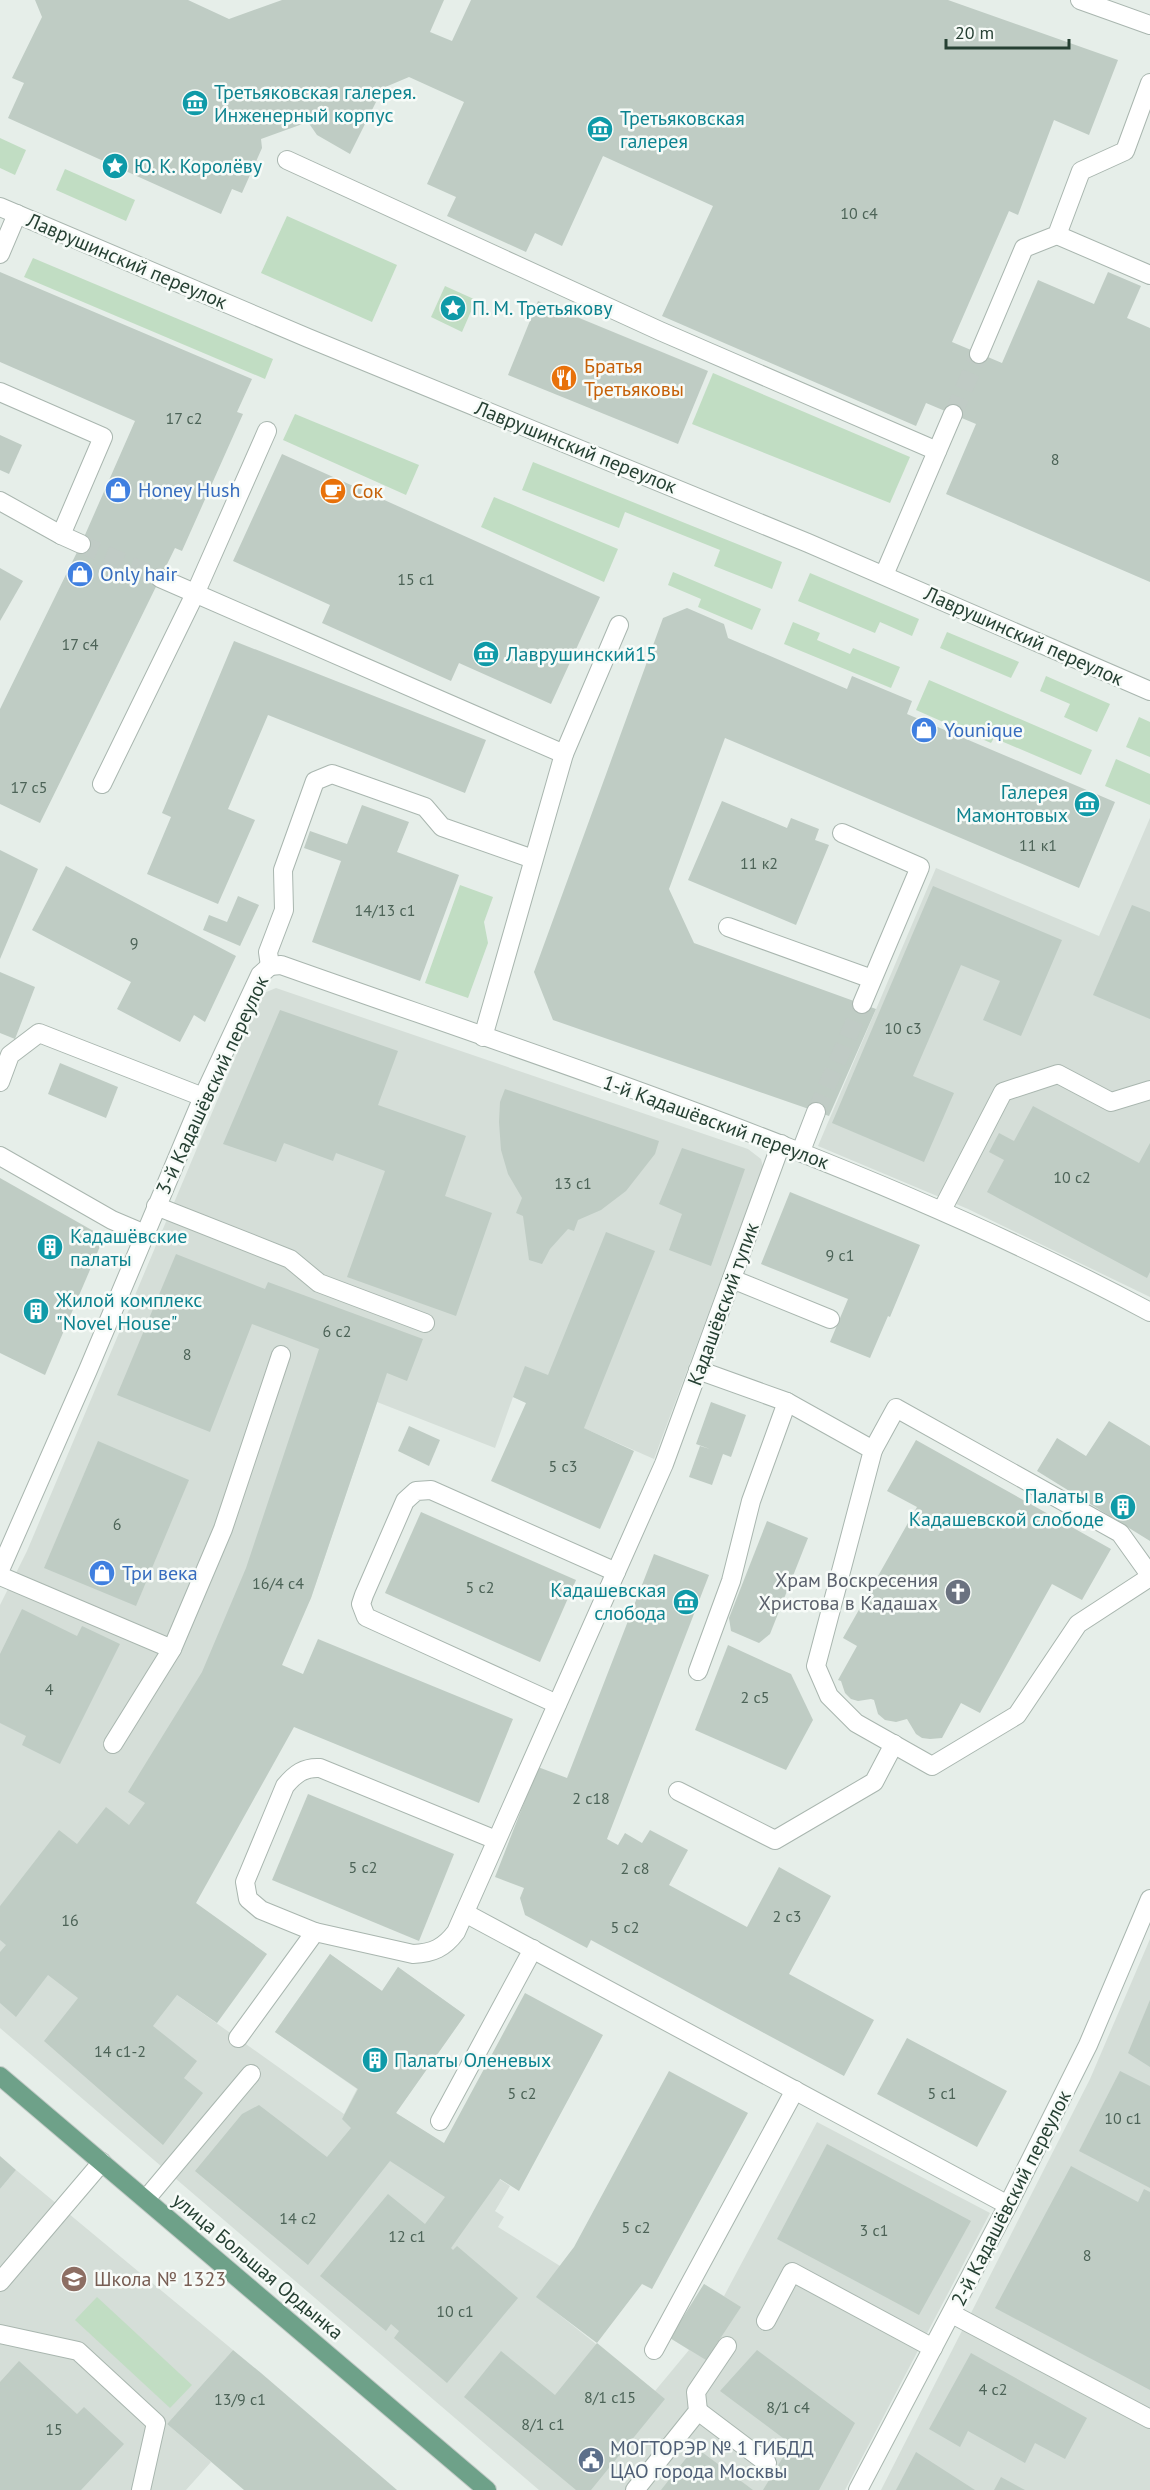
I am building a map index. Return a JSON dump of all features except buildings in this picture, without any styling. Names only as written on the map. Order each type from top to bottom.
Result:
[{"type":"main road","name":"улица Большая Ордынка","points":[[0,2076],[487,2490]]},
{"type":"street","points":[[1080,0],[1150,25]]},
{"type":"street","points":[[1057,235],[1081,171],[1125,152],[1150,83]]},
{"type":"street","points":[[287,160],[660,331],[937,451]]},
{"type":"street","points":[[0,254],[8,210]]},
{"type":"street","name":"Лаврушинский переулок","points":[[8,210],[308,338],[884,575],[1150,691]]},
{"type":"street","points":[[979,354],[1024,248],[1057,235],[1150,275]]},
{"type":"street","points":[[0,392],[104,437],[61,535]]},
{"type":"street","points":[[884,575],[953,414]]},
{"type":"street","points":[[102,784],[195,594],[267,431]]},
{"type":"street","points":[[0,501],[81,544]]},
{"type":"street","points":[[160,578],[564,754]]},
{"type":"street","points":[[483,1037],[564,754],[619,625]]},
{"type":"street","points":[[270,966],[268,952],[284,910],[283,870],[315,782],[332,774],[425,807],[442,827],[533,860]]},
{"type":"street","points":[[842,833],[920,867],[862,1004]]},
{"type":"street","points":[[728,927],[872,979]]},
{"type":"street","name":"1-й Кадашёвский переулок","points":[[270,966],[280,965],[801,1151],[942,1210],[1148,1305]]},
{"type":"street","name":"3-й Кадашёвский переулок","points":[[0,1570],[203,1097],[260,975],[270,966]]},
{"type":"street","points":[[0,1082],[10,1055],[39,1033],[203,1097]]},
{"type":"street","points":[[942,1210],[1003,1092],[1058,1074],[1111,1102],[1150,1090]]},
{"type":"street","points":[[801,1151],[816,1112]]},
{"type":"street","name":"Кадашёвский тупик","points":[[496,1840],[320,1768],[302,1771],[293,1776],[285,1786],[245,1882],[245,1891],[254,1905],[315,1932],[413,1954],[427,1953],[448,1942],[465,1912],[664,1464],[781,1144]]},
{"type":"street","points":[[0,1156],[112,1220],[145,1234]]},
{"type":"street","points":[[156,1206],[290,1259],[319,1283],[425,1323]]},
{"type":"street","points":[[732,1279],[830,1319]]},
{"type":"street","points":[[113,1744],[172,1649],[223,1529],[281,1355]]},
{"type":"street","points":[[698,1370],[787,1402],[873,1450]]},
{"type":"street","points":[[698,1671],[731,1581],[750,1501],[787,1402]]},
{"type":"street","points":[[896,1408],[1120,1533],[1150,1576],[1078,1624],[1017,1715],[932,1766],[856,1723],[829,1696],[816,1666],[873,1450],[896,1408]]},
{"type":"street","points":[[557,1704],[366,1617],[361,1604],[400,1512],[410,1495],[423,1490],[431,1491],[616,1572]]},
{"type":"street","points":[[0,1576],[172,1649]]},
{"type":"street","points":[[678,1791],[775,1840],[873,1782],[894,1744]]},
{"type":"street","name":"2-й Кадашёвский переулок","points":[[858,2490],[952,2314],[1088,2045],[1150,1899]]},
{"type":"street","points":[[465,1912],[1008,2205]]},
{"type":"street","points":[[237,2038],[315,1932]]},
{"type":"street","points":[[440,2121],[533,1949]]},
{"type":"street","points":[[146,2199],[251,2074]]},
{"type":"street","points":[[654,2350],[795,2090]]},
{"type":"street","points":[[0,2282],[102,2162]]},
{"type":"street","points":[[766,2321],[792,2272],[933,2348]]},
{"type":"street","points":[[952,2314],[1150,2419]]},
{"type":"street","points":[[0,2334],[78,2351],[156,2423],[141,2490]]},
{"type":"street","points":[[635,2490],[698,2411],[696,2392],[727,2346]]},
{"type":"street","points":[[698,2411],[767,2463]]},
{"type":"shaded area","points":[[1150,818],[1150,1297],[968,1209],[818,1146],[936,868],[1099,936]]},
{"type":"shaded area","points":[[276,988],[748,1149],[761,1159],[763,1167],[654,1459],[513,1397],[495,1448],[377,1402],[311,1598],[188,1829],[177,1995],[344,2114],[357,2089],[275,2032],[330,1954],[382,1991],[398,1967],[465,2015],[396,2113],[510,2186],[495,2211],[504,2217],[498,2227],[560,2266],[537,2297],[655,2391],[689,2350],[670,2338],[704,2284],[724,2296],[817,2122],[990,2213],[845,2490],[539,2490],[0,2028],[0,1605],[27,1551],[260,999],[264,993]]},
{"type":"shaded area","points":[[1150,1939],[1150,2490],[881,2490],[1090,2079]]},
{"type":"shaded area","name":"Школа № 1323","points":[[16,2170],[233,2350],[167,2424],[211,2462],[186,2490],[0,2490],[0,2189]]},
{"type":"green space","points":[[0,138],[26,150],[15,175],[0,168]]},
{"type":"green space","points":[[65,169],[135,200],[126,221],[56,190]]},
{"type":"green space","points":[[287,216],[397,265],[372,322],[261,273]]},
{"type":"green space","points":[[33,258],[273,359],[265,379],[24,277]]},
{"type":"green space","points":[[445,286],[476,300],[462,332],[431,317]]},
{"type":"green space","points":[[713,373],[910,457],[890,503],[692,424]]},
{"type":"green space","points":[[295,414],[419,465],[406,495],[283,440]]},
{"type":"green space","points":[[533,462],[782,562],[772,589],[714,566],[720,550],[625,512],[619,528],[522,490]]},
{"type":"green space","points":[[494,497],[618,549],[604,582],[481,527]]},
{"type":"green space","points":[[673,572],[761,609],[752,630],[698,607],[701,599],[668,585]]},
{"type":"green space","points":[[810,573],[919,619],[912,636],[880,622],[875,633],[798,601]]},
{"type":"green space","points":[[793,622],[820,633],[817,640],[850,654],[853,648],[900,667],[891,688],[784,644]]},
{"type":"green space","points":[[947,632],[1019,662],[1011,678],[940,648]]},
{"type":"green space","points":[[1046,676],[1110,704],[1097,732],[1064,717],[1070,704],[1040,691]]},
{"type":"green space","points":[[929,680],[1092,750],[1081,775],[994,738],[991,743],[916,710]]},
{"type":"green space","points":[[1139,717],[1150,722],[1150,757],[1126,747]]},
{"type":"green space","points":[[1116,759],[1150,774],[1150,805],[1105,786]]},
{"type":"green space","points":[[460,885],[493,897],[484,922],[488,943],[468,998],[425,983]]},
{"type":"green space","points":[[97,2297],[192,2385],[170,2408],[75,2320]]},
{"type":"tunnel","points":[[953,414],[979,354]]},
{"type":"tunnel","points":[[81,544],[160,578]]},
{"type":"tunnel","points":[[816,1112],[862,1004]]},
{"type":"place","name":"Третьяковская галерея. Инженерный корпус","points":[[195,103]]},
{"type":"place","name":"Третьяковская галерея","points":[[600,129]]},
{"type":"place","name":"Ю. К. Королёву","points":[[115,166]]},
{"type":"place","name":"П. М. Третьякову","points":[[453,308]]},
{"type":"place","name":"Братья Третьяковы","points":[[564,378]]},
{"type":"place","name":"Honey Hush","points":[[118,490]]},
{"type":"place","name":"Сок","points":[[333,491]]},
{"type":"place","name":"Only hair","points":[[80,574]]},
{"type":"place","name":"Лаврушинский15","points":[[486,654]]},
{"type":"place","name":"Younique","points":[[924,730]]},
{"type":"place","name":"Галерея Мамонтовых","points":[[1087,804]]},
{"type":"place","name":"Кадашёвские палаты","points":[[50,1247]]},
{"type":"place","name":"Жилой комплекс \"Novel House\"","points":[[36,1311]]},
{"type":"place","name":"Палаты в Кадашевской слободе","points":[[1123,1507]]},
{"type":"place","name":"Три века","points":[[102,1573]]},
{"type":"place","name":"Храм Воскресения Христова в Кадашах","points":[[958,1592]]},
{"type":"place","name":"Кадашевская слобода","points":[[686,1602]]},
{"type":"place","name":"Палаты Оленевых","points":[[375,2060]]},
{"type":"place","name":"Школа № 1323","points":[[74,2279]]},
{"type":"place","name":"МОГТОРЭР № 1 ГИБДД ЦАО города Москвы","points":[[591,2460]]}]
